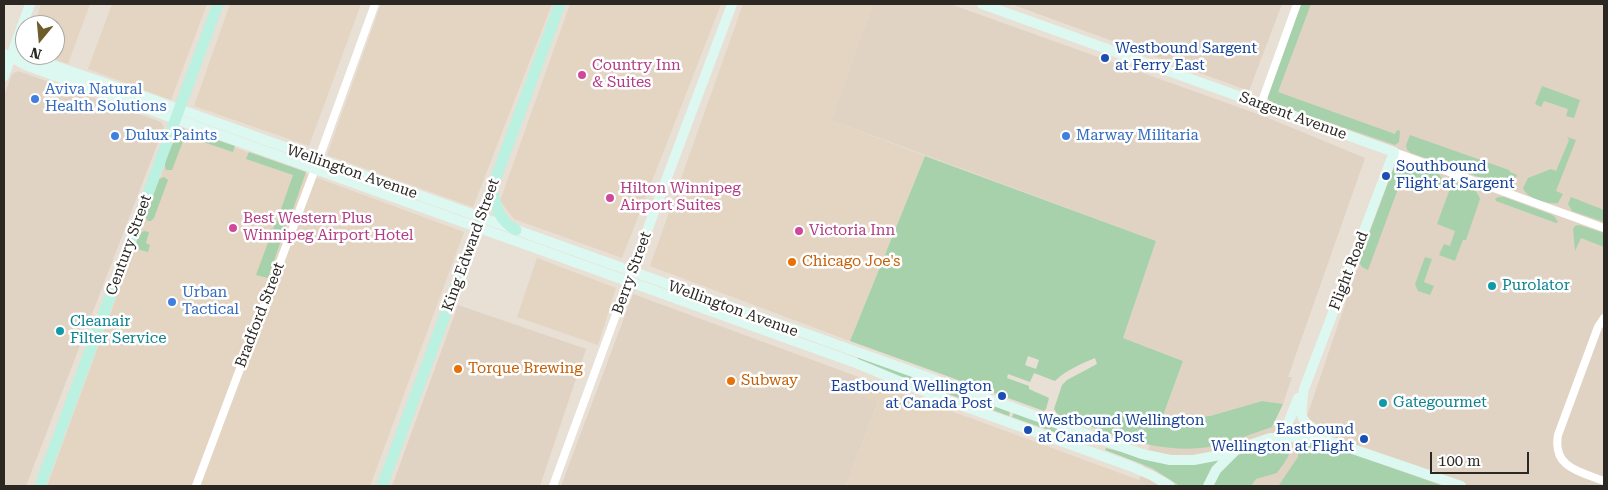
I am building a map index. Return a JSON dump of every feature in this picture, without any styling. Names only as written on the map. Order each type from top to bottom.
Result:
[{"type":"main road","points":[[4,76],[7,55],[30,4]]},
{"type":"main road","name":"Century Street","points":[[39,484],[218,4]]},
{"type":"main road","name":"King Edward Street","points":[[382,486],[560,4]]},
{"type":"main road","name":"Berry Street","points":[[630,277],[732,4]]},
{"type":"main road","name":"Sargent Avenue","points":[[982,4],[1394,152]]},
{"type":"main road","name":"Wellington Avenue","points":[[7,55],[26,56],[148,98],[177,115],[416,199],[724,311],[836,351],[1151,457],[1170,460],[1194,460],[1220,455],[1262,440],[1277,437],[1307,437],[1335,442],[1461,486]]},
{"type":"main road","name":"Flight Road","points":[[1304,389],[1394,152]]},
{"type":"main road","points":[[492,188],[498,213],[508,225],[516,230]]},
{"type":"main road","name":"Wellington Avenue","points":[[479,222],[516,230],[630,277]]},
{"type":"main road","name":"Wellington Avenue","points":[[836,351],[933,395],[1130,466],[1170,486]]},
{"type":"main road","points":[[1277,437],[1287,426],[1304,389]]},
{"type":"main road","points":[[1304,389],[1302,418],[1312,428],[1335,442]]},
{"type":"main road","points":[[1208,486],[1216,470],[1238,448]]},
{"type":"street","name":"Bradford Street","points":[[196,486],[317,165],[375,4]]},
{"type":"street","points":[[1260,104],[1297,4]]},
{"type":"street","name":"Sargent Avenue","points":[[1394,152],[1604,228]]},
{"type":"street","name":"Berry Street","points":[[553,486],[630,277]]},
{"type":"street","points":[[1604,318],[1598,327],[1558,435],[1557,445],[1560,458],[1566,465],[1604,481]]},
{"type":"shaded area","points":[[41,4],[90,4],[68,64],[65,63],[65,15],[37,15]]},
{"type":"shaded area","points":[[112,4],[207,4],[171,100],[88,69]]},
{"type":"shaded area","points":[[230,4],[361,4],[309,146],[194,106]]},
{"type":"shaded area","points":[[381,4],[552,4],[473,207],[327,155]]},
{"type":"shaded area","points":[[570,4],[721,4],[622,258],[514,219],[500,201]]},
{"type":"shaded area","points":[[743,4],[873,4],[831,120],[925,156],[850,341],[650,266]]},
{"type":"shaded area","points":[[873,4],[950,4],[1266,117],[1365,158],[1288,377],[1292,377],[1283,404],[1262,401],[1210,416],[1163,417],[1183,361],[1123,338],[1156,241],[831,120]]},
{"type":"shaded area","points":[[1011,4],[1282,4],[1249,91]]},
{"type":"shaded area","points":[[1307,4],[1604,4],[1604,486],[1147,486],[1139,480],[1152,437],[1305,422],[1398,148],[1267,101],[1298,12]]},
{"type":"shaded area","points":[[18,71],[161,122],[164,127],[26,486],[4,486],[4,96],[12,74]]},
{"type":"shaded area","points":[[179,127],[464,232],[370,486],[47,486]]},
{"type":"shaded area","points":[[537,258],[616,288],[598,345],[517,317]]},
{"type":"shaded area","points":[[633,294],[856,376],[850,392],[878,402],[846,486],[561,486]]},
{"type":"shaded area","points":[[458,305],[586,349],[540,486],[392,486]]},
{"type":"shaded area","points":[[856,376],[1139,480],[1147,486],[846,486],[878,403],[850,392]]},
{"type":"green space","points":[[1301,4],[1311,4],[1278,92],[1395,134],[1397,130],[1400,131],[1399,142],[1395,145],[1272,103],[1267,97]]},
{"type":"green space","points":[[1542,86],[1580,100],[1574,118],[1566,116],[1568,109],[1544,101],[1541,107],[1535,104]]},
{"type":"green space","points":[[179,127],[235,146],[233,152],[185,136],[172,170],[166,170],[166,159]]},
{"type":"green space","points":[[1410,135],[1509,170],[1517,175],[1513,185],[1507,187],[1411,153],[1407,150],[1406,145]]},
{"type":"green space","points":[[1567,137],[1576,140],[1556,191],[1563,194],[1558,203],[1544,202],[1528,195],[1523,188],[1528,178],[1551,169],[1556,171],[1569,140]]},
{"type":"green space","points":[[249,152],[306,172],[292,212],[286,214],[280,212],[293,175],[246,159]]},
{"type":"green space","points":[[925,156],[1156,241],[1123,338],[1183,361],[1163,416],[1178,418],[1210,416],[1262,401],[1283,404],[1272,427],[1228,442],[1194,449],[1154,446],[1115,435],[1058,415],[1054,409],[1062,385],[1067,380],[1097,364],[1095,358],[1069,370],[1055,381],[1034,373],[1030,382],[1008,374],[1007,378],[1029,386],[1029,389],[1049,398],[1044,411],[850,341]],"holes":[[[1028,356],[1039,360],[1036,369],[1025,365]]]},
{"type":"green space","points":[[1400,162],[1406,162],[1439,174],[1442,179],[1441,187],[1436,189],[1402,178],[1368,270],[1362,267],[1359,262],[1360,258],[1394,167]]},
{"type":"green space","points":[[164,177],[168,180],[154,218],[148,221],[145,217],[159,179]]},
{"type":"green space","points":[[1459,182],[1477,192],[1480,199],[1466,240],[1463,240],[1455,261],[1439,255],[1444,244],[1450,246],[1455,231],[1437,224],[1451,186],[1453,183]]},
{"type":"green space","points":[[1504,197],[1550,214],[1558,222],[1556,223],[1496,201],[1495,199]]},
{"type":"green space","points":[[1571,197],[1604,210],[1604,222],[1572,211],[1568,204]]},
{"type":"green space","points":[[279,220],[286,226],[268,278],[256,275],[276,221]]},
{"type":"green space","points":[[1579,225],[1604,233],[1604,247],[1581,238],[1575,251],[1573,229]]},
{"type":"green space","points":[[144,231],[149,232],[146,243],[150,245],[148,252],[137,249],[138,237]]},
{"type":"green space","points":[[1425,257],[1432,259],[1424,282],[1434,286],[1430,295],[1418,291],[1415,284]]},
{"type":"green space","points":[[858,357],[1010,411],[1009,416],[857,361]]},
{"type":"green space","points":[[1014,412],[1070,434],[1065,436],[1012,417]]},
{"type":"green space","points":[[1275,442],[1286,442],[1290,449],[1288,458],[1277,473],[1256,479],[1251,486],[1212,486],[1224,467],[1238,456]]},
{"type":"green space","points":[[1303,442],[1338,448],[1443,486],[1279,485],[1298,457],[1299,446]]},
{"type":"green space","points":[[1106,448],[1122,452],[1218,459],[1219,461],[1205,486],[1180,486],[1152,468],[1105,450]]},
{"type":"place","name":"Westbound Sargent at Ferry East","points":[[1105,58]]},
{"type":"place","name":"Country Inn & Suites","points":[[582,75]]},
{"type":"place","name":"Aviva Natural Health Solutions","points":[[35,99]]},
{"type":"place","name":"Dulux Paints","points":[[115,136]]},
{"type":"place","name":"Marway Militaria","points":[[1066,136]]},
{"type":"place","name":"Southbound Flight at Sargent","points":[[1386,176]]},
{"type":"place","name":"Hilton Winnipeg Airport Suites","points":[[610,198]]},
{"type":"place","name":"Best Western Plus Winnipeg Airport Hotel","points":[[233,228]]},
{"type":"place","name":"Victoria Inn","points":[[799,231]]},
{"type":"place","name":"Chicago Joe's","points":[[792,262]]},
{"type":"place","name":"Purolator","points":[[1492,286]]},
{"type":"place","name":"Urban Tactical","points":[[172,302]]},
{"type":"place","name":"Cleanair Filter Service","points":[[60,331]]},
{"type":"place","name":"Torque Brewing","points":[[458,369]]},
{"type":"place","name":"Subway","points":[[731,381]]},
{"type":"place","name":"Eastbound Wellington at Canada Post","points":[[1002,396]]},
{"type":"place","name":"Gategourmet","points":[[1383,403]]},
{"type":"place","name":"Westbound Wellington at Canada Post","points":[[1028,430]]},
{"type":"place","name":"Eastbound Wellington at Flight","points":[[1364,439]]}]
